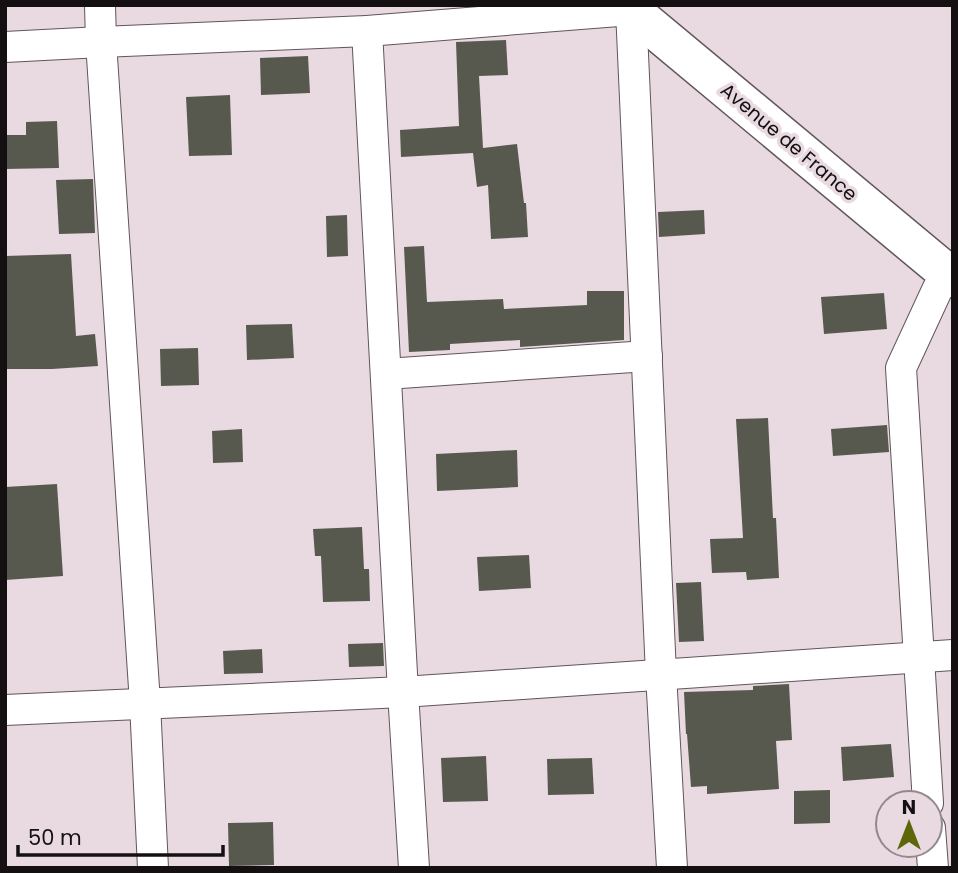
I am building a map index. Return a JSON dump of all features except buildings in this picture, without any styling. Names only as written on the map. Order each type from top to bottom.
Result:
[{"type":"main road","name":"Avenue de France","points":[[628,8],[945,283]]},
{"type":"street","points":[[100,5],[145,703],[153,868]]},
{"type":"street","points":[[5,47],[367,31],[628,8],[672,868]]},
{"type":"street","points":[[367,31],[414,868]]},
{"type":"street","points":[[927,789],[901,368],[945,283]]},
{"type":"street","points":[[386,374],[647,356]]},
{"type":"street","points":[[5,710],[403,692],[953,655]]}]
